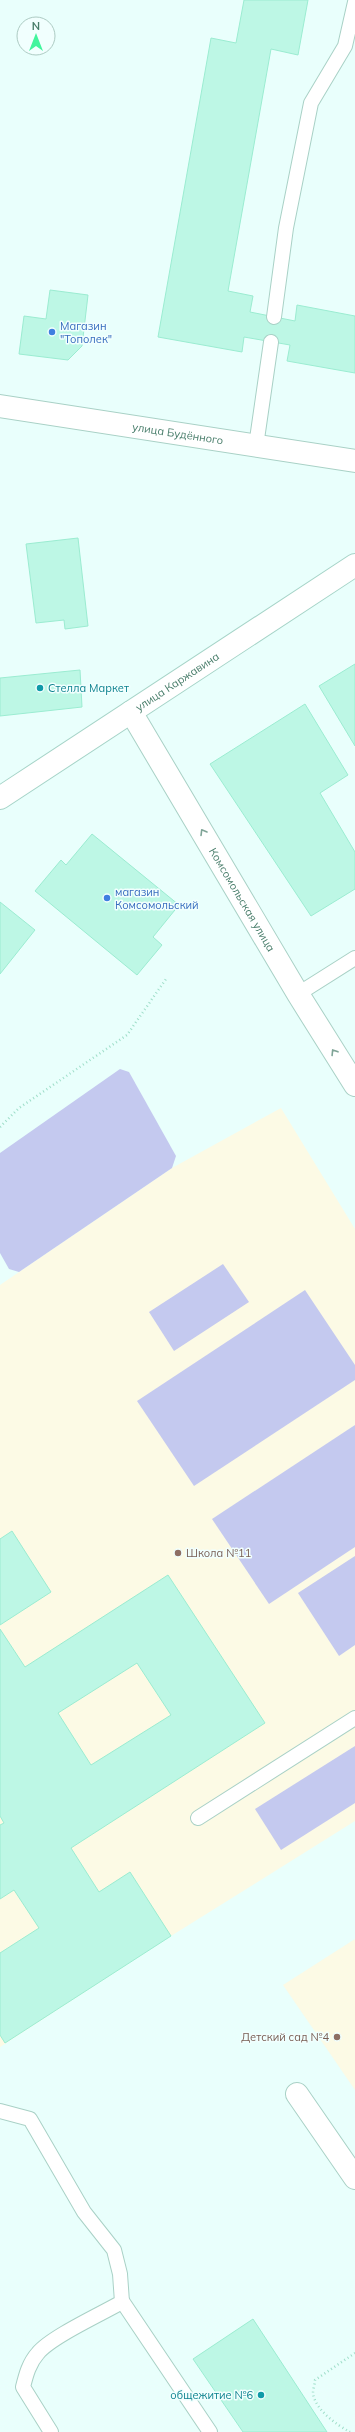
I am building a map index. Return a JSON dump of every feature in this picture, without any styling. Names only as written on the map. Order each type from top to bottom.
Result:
[{"type":"street","name":"улица Будённого","points":[[0,406],[355,461]]},
{"type":"street","name":"улица Каржавина","points":[[0,798],[355,565]]},
{"type":"street","name":"Комсомольская улица","points":[[131,712],[298,994],[355,1085]]},
{"type":"street","points":[[296,2094],[355,2178]]},
{"type":"lane","points":[[274,317],[286,228],[311,103],[345,46],[355,2]]},
{"type":"lane","points":[[256,446],[271,342]]},
{"type":"lane","points":[[298,994],[355,958]]},
{"type":"lane","points":[[198,1818],[355,1718]]},
{"type":"lane","points":[[0,2111],[30,2119],[84,2212],[114,2250],[120,2274],[122,2301],[210,2432]]},
{"type":"lane","points":[[51,2432],[23,2387],[28,2370],[38,2353],[122,2301]]},
{"type":"path","points":[[0,1127],[19,1108],[127,1035],[166,979]]},
{"type":"path","points":[[350,2432],[341,2427],[318,2407],[313,2393],[315,2380],[355,2352]]},
{"type":"shaded area","points":[[120,1069],[129,1072],[176,1156],[172,1168],[19,1272],[9,1269],[0,1253],[0,1153]]},
{"type":"shaded area","name":"Школа №11","points":[[281,1108],[355,1229],[355,1821],[171,1936],[0,2047],[0,1285],[172,1168]]},
{"type":"shaded area","points":[[223,1264],[249,1302],[174,1351],[149,1312]]},
{"type":"shaded area","points":[[305,1290],[355,1365],[355,1380],[194,1486],[137,1401]]},
{"type":"shaded area","points":[[355,1425],[355,1547],[269,1604],[212,1519]]},
{"type":"shaded area","points":[[355,1556],[355,1645],[339,1656],[298,1593]]},
{"type":"shaded area","points":[[355,1746],[355,1803],[281,1850],[255,1809]]},
{"type":"shaded area","name":"Детский сад №4","points":[[355,1939],[355,2090],[283,1985]]},
{"type":"building","points":[[244,0],[308,0],[298,55],[271,49],[228,291],[253,296],[250,312],[295,321],[297,305],[355,316],[355,373],[287,361],[290,345],[244,337],[242,352],[158,337],[211,38],[236,43]]},
{"type":"building","name":"Магазин \"Тополек\"","points":[[50,290],[88,295],[82,346],[68,360],[19,354],[24,316],[46,319]]},
{"type":"building","points":[[78,538],[88,626],[65,629],[64,620],[36,623],[26,544]]},
{"type":"building","points":[[355,664],[355,746],[319,686]]},
{"type":"building","name":"Стелла Маркет","points":[[80,670],[82,707],[0,716],[0,678]]},
{"type":"building","points":[[305,704],[348,775],[320,793],[355,852],[355,889],[311,916],[210,764]]},
{"type":"building","name":"магазин Комсомольский","points":[[92,834],[179,905],[153,937],[162,945],[137,975],[35,891],[61,860],[66,865]]},
{"type":"building","points":[[0,902],[35,930],[0,974]]},
{"type":"building","points":[[12,1531],[51,1592],[0,1625],[0,1539]]},
{"type":"building","points":[[168,1575],[265,1723],[71,1848],[99,1892],[130,1872],[171,1936],[5,2043],[0,2035],[0,1953],[39,1928],[14,1890],[0,1899],[0,1825],[4,1823],[0,1816],[0,1629],[25,1667]],"holes":[[[137,1663],[171,1715],[91,1765],[58,1713]]]},
{"type":"building","name":"общежитие №6","points":[[253,2319],[327,2432],[243,2432],[193,2359]]},
{"type":"place","name":"Магазин \"Тополек\"","points":[[52,332]]},
{"type":"place","name":"Стелла Маркет","points":[[40,688]]},
{"type":"place","name":"магазин Комсомольский","points":[[107,898]]},
{"type":"place","name":"Школа №11","points":[[178,1553]]},
{"type":"place","name":"Детский сад №4","points":[[337,2037]]},
{"type":"place","name":"общежитие №6","points":[[261,2395]]}]
